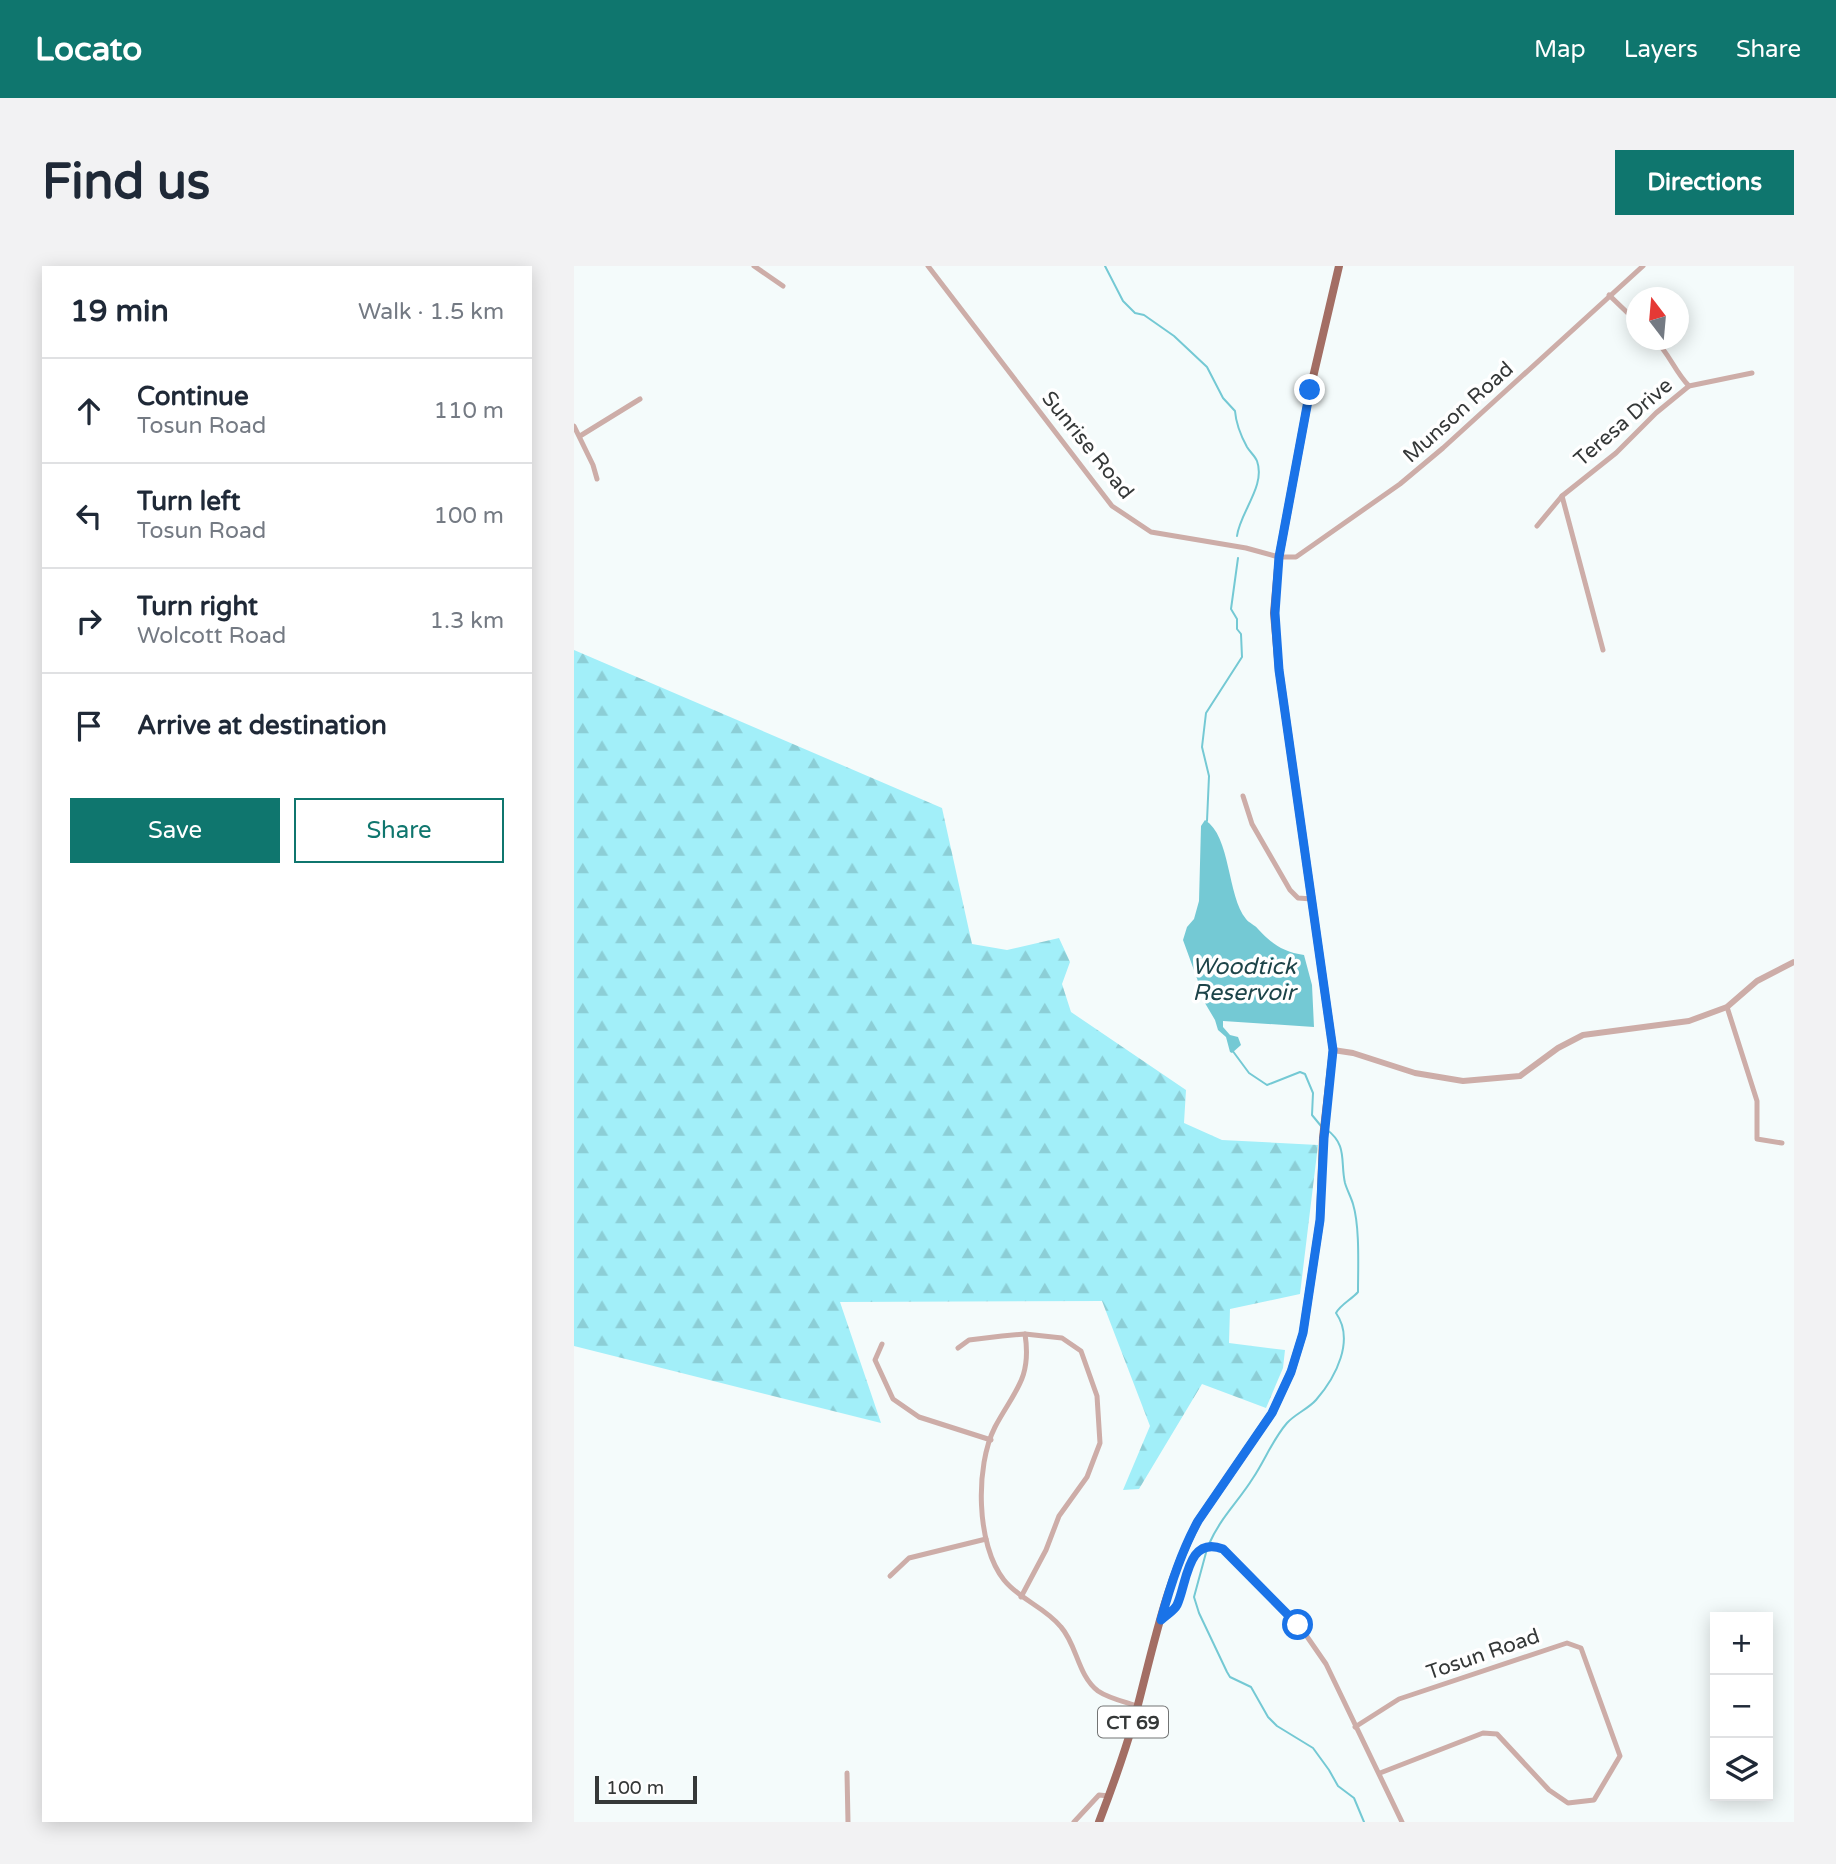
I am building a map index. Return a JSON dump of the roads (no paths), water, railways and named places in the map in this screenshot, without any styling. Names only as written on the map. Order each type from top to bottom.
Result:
[{"type":"main road","name":"CT 69","points":[[1100,1822],[1120,1767],[1168,1594],[1189,1538],[1272,1413],[1291,1372],[1303,1333],[1319,1223],[1325,1118],[1333,1050],[1279,670],[1275,613],[1279,557],[1310,390],[1339,266]]},
{"type":"street","points":[[754,266],[783,286]]},
{"type":"street","name":"Sunrise Road","points":[[928,266],[1112,506],[1151,531],[1246,548],[1279,557]]},
{"type":"street","name":"Munson Road","points":[[1279,557],[1296,557],[1400,484],[1444,448],[1643,266]]},
{"type":"street","points":[[1609,295],[1626,311]]},
{"type":"street","points":[[1664,350],[1678,375],[1689,386]]},
{"type":"street","name":"Teresa Drive","points":[[1537,526],[1562,496],[1616,453],[1656,412],[1689,386],[1752,373]]},
{"type":"street","points":[[580,436],[639,399]]},
{"type":"street","points":[[574,426],[597,479]]},
{"type":"street","points":[[1562,496],[1603,650]]},
{"type":"street","points":[[1243,796],[1252,824],[1290,890],[1298,898],[1312,900]]},
{"type":"street","points":[[1333,1050],[1353,1053],[1415,1073],[1463,1081],[1520,1076],[1558,1048],[1583,1035],[1689,1021],[1727,1007],[1757,981],[1794,962]]},
{"type":"street","points":[[1727,1007],[1757,1101],[1757,1139],[1782,1143]]},
{"type":"street","points":[[1025,1334],[1028,1353],[1022,1382],[994,1429],[985,1459],[981,1510],[992,1559],[1003,1580],[1063,1628],[1084,1674],[1097,1691],[1137,1706]]},
{"type":"street","points":[[958,1348],[969,1340],[1025,1334],[1062,1338],[1081,1351],[1097,1396],[1100,1443],[1087,1477],[1059,1516],[1046,1550],[1021,1597]]},
{"type":"street","points":[[882,1344],[875,1360],[893,1399],[919,1417],[991,1440]]},
{"type":"street","points":[[890,1576],[909,1558],[986,1539]]},
{"type":"street","points":[[1161,1620],[1176,1607],[1190,1563],[1202,1548],[1219,1548],[1298,1625],[1326,1664],[1402,1822]]},
{"type":"street","name":"Tosun Road","points":[[1355,1727],[1399,1699],[1567,1643],[1581,1648],[1619,1756],[1594,1800],[1568,1803],[1549,1790],[1497,1734],[1483,1733],[1380,1773]]},
{"type":"street","points":[[847,1773],[848,1822]]},
{"type":"street","points":[[1074,1822],[1099,1795],[1109,1796]]},
{"type":"water","name":"Woodtick Reservoir","points":[[1205,820],[1220,839],[1235,896],[1246,919],[1278,946],[1304,955],[1312,985],[1314,1027],[1223,1021],[1223,1027],[1230,1035],[1238,1037],[1241,1045],[1232,1053],[1226,1037],[1218,1030],[1202,998],[1183,940],[1187,927],[1194,919],[1199,901],[1201,826]]},
{"type":"waterway","points":[[1105,266],[1123,301],[1135,313],[1144,315],[1174,336],[1207,367],[1223,398],[1235,411],[1241,434],[1256,459],[1259,470],[1258,480],[1237,536]]},
{"type":"waterway","points":[[1207,821],[1209,776],[1202,747],[1206,713],[1242,657],[1241,634],[1231,609],[1238,558]]},
{"type":"waterway","points":[[1232,1050],[1249,1073],[1267,1085],[1300,1072],[1305,1074],[1313,1093],[1312,1115],[1321,1126]]},
{"type":"waterway","points":[[1209,1544],[1282,1429],[1316,1400],[1341,1358],[1344,1335],[1336,1313],[1358,1292],[1358,1235],[1353,1204],[1345,1183],[1340,1147],[1338,1141],[1326,1129]]},
{"type":"waterway","points":[[1207,1549],[1194,1597],[1227,1672],[1230,1677],[1251,1687],[1268,1717],[1277,1726],[1313,1748],[1338,1786],[1354,1798],[1364,1822]]}]
